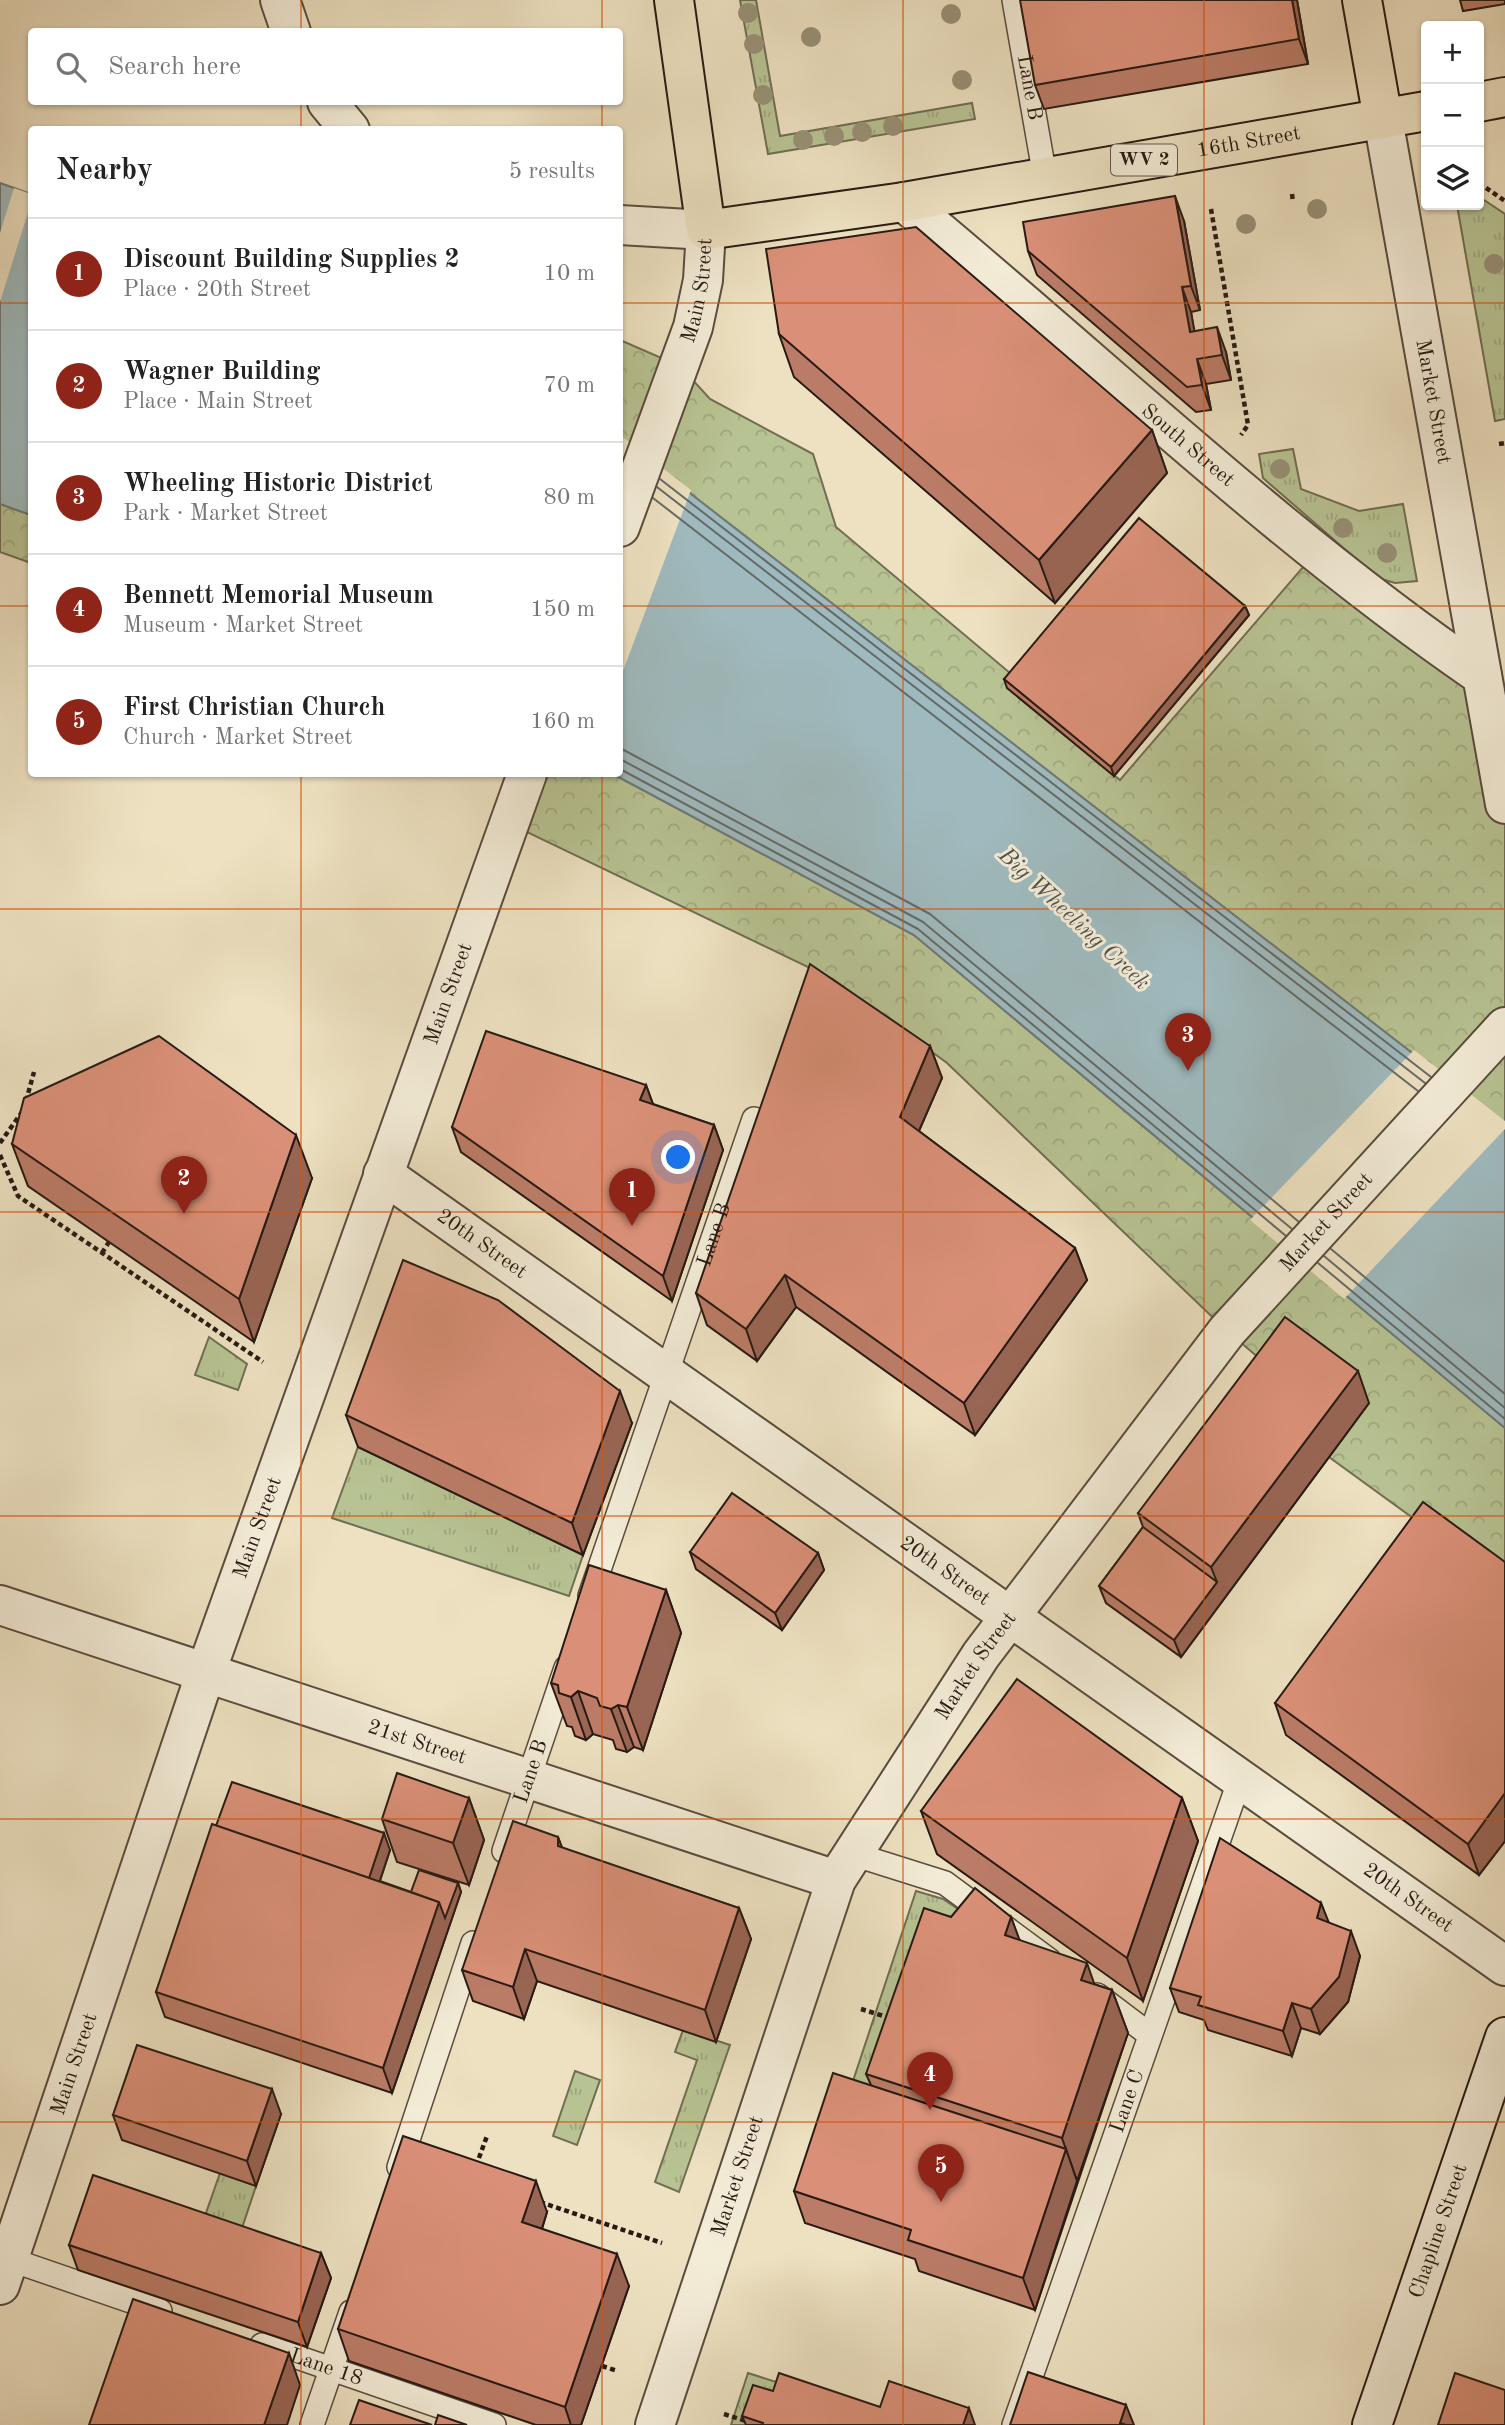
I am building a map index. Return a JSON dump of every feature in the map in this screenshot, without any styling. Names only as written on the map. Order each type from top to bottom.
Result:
[{"type":"main road","name":"Main Street","points":[[674,0],[706,230]]},
{"type":"main road","name":"Market Street","points":[[1362,0],[1383,119]]},
{"type":"main road","points":[[1484,101],[1505,97]]},
{"type":"main road","name":"16th Street","points":[[706,230],[904,202],[1421,112]]},
{"type":"street","points":[[280,0],[290,28]]},
{"type":"street","points":[[329,105],[347,126]]},
{"type":"street","name":"Market Street","points":[[1383,119],[1505,804]]},
{"type":"street","name":"South Street","points":[[904,202],[1316,552],[1428,639],[1482,676]]},
{"type":"street","points":[[623,225],[706,230]]},
{"type":"street","name":"Main Street","points":[[623,519],[680,366],[704,280],[706,230]]},
{"type":"street","name":"Main Street","points":[[3,2267],[206,1672],[526,777]]},
{"type":"street","name":"Market Street","points":[[655,2425],[845,1867],[1009,1615],[1227,1331],[1496,1037]]},
{"type":"street","name":"20th Street","points":[[383,1174],[1505,1966]]},
{"type":"street","name":"21st Street","points":[[0,1605],[528,1778],[845,1867]]},
{"type":"street","name":"Chapline Street","points":[[1372,2425],[1505,2037]]},
{"type":"lane","name":"Lane B","points":[[1014,0],[1045,177]]},
{"type":"lane","name":"Lane B","points":[[584,1613],[754,1119]]},
{"type":"lane","name":"Lane B","points":[[496,1874],[572,1649]]},
{"type":"lane","name":"Lane C","points":[[1014,2425],[1240,1779]]},
{"type":"lane","points":[[845,1867],[945,1883],[1150,2035]]},
{"type":"lane","points":[[393,2185],[479,1926]]},
{"type":"lane","points":[[3,2267],[176,2316]]},
{"type":"lane","points":[[312,2425],[358,2291]]},
{"type":"lane","name":"Lane 18","points":[[241,2338],[494,2425]]},
{"type":"path","points":[[1484,186],[1505,201]]},
{"type":"path","points":[[1292,194],[1293,202]]},
{"type":"path","points":[[1211,209],[1248,425],[1233,445]]},
{"type":"path","points":[[0,1143],[22,1111],[34,1072]]},
{"type":"path","points":[[0,1155],[18,1196],[263,1362]]},
{"type":"path","points":[[102,1253],[109,1242]]},
{"type":"path","points":[[861,2009],[901,2022]]},
{"type":"path","points":[[476,2169],[487,2136]]},
{"type":"path","points":[[535,2201],[662,2244]]},
{"type":"path","points":[[601,2366],[618,2371]]},
{"type":"path","points":[[724,2414],[757,2424]]},
{"type":"green space","points":[[740,0],[756,0],[780,136],[972,103],[975,119],[768,154]]},
{"type":"green space","points":[[1484,200],[1505,214],[1505,419],[1495,421],[1458,210],[1484,210]]},
{"type":"green space","points":[[623,341],[680,366],[710,399],[813,454],[836,527],[1016,678],[1007,688],[1120,780],[1316,552],[1482,676],[1505,804],[1505,1125],[623,441]]},
{"type":"green space","points":[[1293,449],[1301,489],[1359,511],[1403,504],[1417,581],[1395,583],[1378,578],[1263,478],[1259,454]]},
{"type":"green space","points":[[0,504],[28,514],[28,562],[0,552]]},
{"type":"green space","points":[[526,777],[619,777],[914,935],[1505,1428],[1505,1585],[1329,1457],[1278,1374],[1227,1331],[947,1063],[833,979],[508,823]]},
{"type":"green space","points":[[209,1337],[247,1364],[238,1390],[195,1375]]},
{"type":"green space","points":[[358,1447],[583,1555],[569,1596],[332,1518]]},
{"type":"green space","points":[[916,1891],[943,1899],[991,1931],[882,2117],[845,2105]]},
{"type":"green space","points":[[683,2030],[730,2045],[679,2192],[655,2182],[697,2060],[675,2052]]},
{"type":"green space","points":[[575,2071],[600,2080],[577,2145],[553,2136]]},
{"type":"green space","points":[[220,2173],[256,2186],[236,2246],[199,2233]]},
{"type":"green space","points":[[748,2373],[792,2387],[756,2425],[731,2425]]},
{"type":"water","points":[[0,183],[28,193],[28,514],[0,504]]},
{"type":"water","name":"Big Wheeling Creek","points":[[623,441],[1505,1125],[1505,1428],[914,935],[619,777],[623,777]]},
{"type":"pier","points":[[14,188],[28,193],[28,213],[0,302],[0,233]]},
{"type":"pier","points":[[623,437],[691,490],[623,671]]},
{"type":"pier","points":[[1414,1050],[1505,1121],[1505,1129],[1344,1299],[1250,1220]]},
{"type":"building","points":[[1020,0],[1292,0],[1299,39],[1035,85]]},
{"type":"building","points":[[1175,196],[1191,286],[1182,287],[1190,332],[1217,327],[1222,355],[1197,359],[1202,385],[1187,387],[1028,251],[1023,222]]},
{"type":"building","points":[[916,227],[1152,430],[1039,560],[779,334],[766,249]]},
{"type":"building","points":[[1139,518],[1245,606],[1111,767],[1004,679]]},
{"type":"building","points":[[810,964],[930,1046],[900,1117],[1075,1248],[964,1403],[785,1275],[746,1329],[696,1293]]},
{"type":"building","points":[[486,1031],[646,1085],[640,1100],[714,1125],[663,1276],[452,1127]]},
{"type":"building","points":[[159,1036],[296,1135],[239,1299],[12,1144],[24,1098]]},
{"type":"building","points":[[403,1260],[498,1300],[620,1391],[572,1523],[346,1415]]},
{"type":"building","points":[[1285,1317],[1358,1371],[1211,1567],[1138,1513]]},
{"type":"building","points":[[732,1493],[818,1553],[775,1613],[690,1552]]},
{"type":"building","points":[[1423,1502],[1505,1562],[1505,1793],[1468,1844],[1275,1703]]},
{"type":"building","points":[[1143,1527],[1217,1582],[1174,1640],[1099,1586]]},
{"type":"building","points":[[589,1565],[666,1590],[627,1707],[618,1705],[611,1709],[600,1706],[597,1698],[578,1691],[571,1697],[559,1693],[558,1685],[551,1683]]},
{"type":"building","points":[[1017,1679],[1182,1798],[1127,1958],[921,1811]]},
{"type":"building","points":[[397,1773],[469,1798],[453,1843],[382,1819]]},
{"type":"building","points":[[232,1782],[384,1833],[369,1878],[216,1826]]},
{"type":"building","points":[[513,1821],[558,1837],[558,1846],[739,1908],[705,2010],[525,1949],[513,1987],[462,1970]]},
{"type":"building","points":[[212,1824],[439,1902],[383,2068],[156,1992]]},
{"type":"building","points":[[1220,1838],[1321,1903],[1317,1918],[1351,1931],[1339,1977],[1311,2009],[1292,2003],[1283,2031],[1198,2005],[1201,1997],[1170,1988]]},
{"type":"building","points":[[419,1870],[458,1883],[445,1918],[439,1902],[411,1892]]},
{"type":"building","points":[[975,1888],[1011,1917],[1005,1935],[1087,1963],[1081,1980],[1112,1990],[1062,2138],[866,2074],[924,1908],[951,1917]]},
{"type":"building","points":[[137,2045],[272,2089],[247,2161],[113,2115]]},
{"type":"building","points":[[833,2073],[1066,2149],[1023,2278],[908,2240],[911,2230],[794,2191]]},
{"type":"building","points":[[403,2136],[536,2181],[522,2222],[617,2254],[565,2407],[338,2329]]},
{"type":"building","points":[[93,2175],[321,2253],[298,2322],[69,2245]]},
{"type":"building","points":[[133,2299],[289,2353],[264,2425],[89,2425]]},
{"type":"building","points":[[1028,2372],[1126,2405],[1120,2423],[1126,2425],[1010,2425]]},
{"type":"building","points":[[779,2373],[880,2407],[889,2381],[969,2408],[963,2425],[762,2425],[763,2423],[742,2416],[753,2385],[773,2391]]},
{"type":"building","points":[[1455,2373],[1505,2390],[1505,2425],[1438,2425]]},
{"type":"building","points":[[359,2400],[432,2425],[350,2425]]},
{"type":"building","points":[[438,2415],[467,2425],[435,2425]]},
{"type":"place","name":"Wheeling Historic District","points":[[1188,1071]]},
{"type":"place","name":"Wagner Building","points":[[184,1214]]},
{"type":"place","name":"Discount Building Supplies 2","points":[[632,1226]]},
{"type":"place","name":"Bennett Memorial Museum","points":[[930,2110]]},
{"type":"place","name":"First Christian Church","points":[[941,2202]]}]
